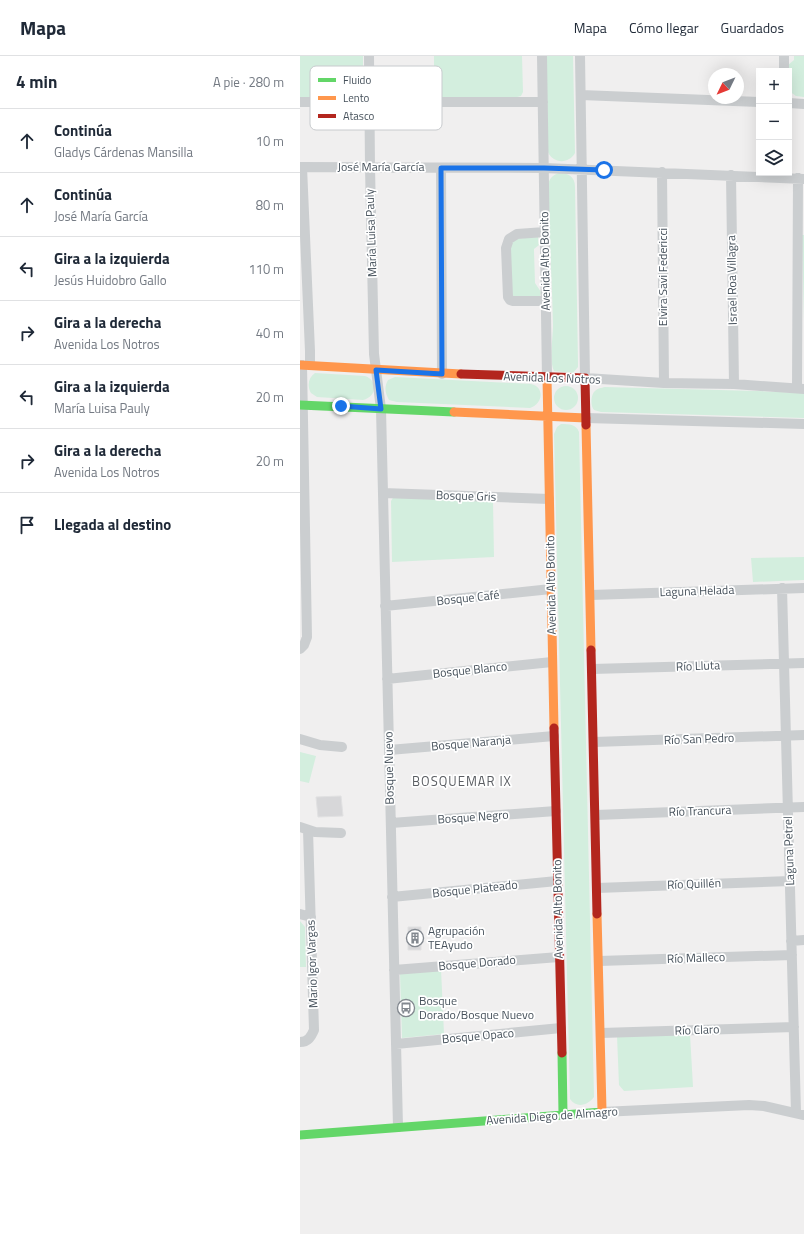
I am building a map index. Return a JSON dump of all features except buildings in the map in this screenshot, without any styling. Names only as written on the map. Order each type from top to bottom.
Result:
[{"type":"street","name":"María Luisa Pauly","points":[[369,56],[369,66]]},
{"type":"street","name":"Avenida Alto Bonito","points":[[542,56],[547,417],[563,1114]]},
{"type":"street","points":[[580,56],[585,378],[602,1112]]},
{"type":"street","points":[[784,56],[784,68]]},
{"type":"street","points":[[581,95],[756,102]]},
{"type":"street","points":[[300,102],[310,102]]},
{"type":"street","points":[[442,103],[543,102]]},
{"type":"street","points":[[792,103],[804,104]]},
{"type":"street","name":"María Luisa Pauly","points":[[370,130],[374,354],[381,409]]},
{"type":"street","points":[[300,649],[304,645],[307,637],[302,497],[301,405],[304,365],[310,351],[301,167]]},
{"type":"street","name":"José María García","points":[[301,167],[544,168],[801,178]]},
{"type":"street","points":[[441,168],[442,374]]},
{"type":"street","name":"Elvira Savi Federicci","points":[[662,172],[664,383]]},
{"type":"street","name":"Israel Roa Villagra","points":[[731,175],[734,384]]},
{"type":"street","points":[[801,178],[801,388]]},
{"type":"street","points":[[545,232],[517,234],[509,239],[506,248],[508,297],[510,300],[546,301]]},
{"type":"street","name":"Avenida Los Notros","points":[[304,365],[442,374],[585,378],[664,383],[734,384],[801,388]]},
{"type":"street","points":[[301,405],[547,417],[804,424]]},
{"type":"street","name":"Bosque Nuevo","points":[[381,409],[398,1127]]},
{"type":"street","name":"Bosque Gris","points":[[383,493],[549,499]]},
{"type":"street","name":"Laguna Petrel","points":[[782,588],[791,941],[794,1027],[800,1114]]},
{"type":"street","name":"Laguna Helada","points":[[591,595],[804,588]]},
{"type":"street","name":"Bosque Café","points":[[386,606],[551,589]]},
{"type":"street","name":"Bosque Blanco","points":[[387,679],[552,662]]},
{"type":"street","name":"Río Lluta","points":[[592,669],[804,663]]},
{"type":"street","name":"Río San Pedro","points":[[594,742],[804,735]]},
{"type":"street","name":"Bosque Naranja","points":[[389,750],[554,736]]},
{"type":"street","points":[[300,740],[320,745],[342,747]]},
{"type":"street","name":"Río Trancura","points":[[596,815],[804,808]]},
{"type":"street","name":"Bosque Negro","points":[[391,823],[556,811]]},
{"type":"street","points":[[304,829],[324,833],[341,833]]},
{"type":"street","name":"Mario Igor Vargas","points":[[300,1042],[304,1042],[312,1036],[314,1030],[311,917],[304,829]]},
{"type":"street","name":"Bosque Plateado","points":[[392,897],[557,881]]},
{"type":"street","name":"Río Quillén","points":[[597,888],[790,881]]},
{"type":"street","points":[[300,914],[311,917]]},
{"type":"street","points":[[791,941],[804,940]]},
{"type":"street","name":"Río Malleco","points":[[599,961],[792,955]]},
{"type":"street","name":"Bosque Dorado","points":[[394,970],[559,957]]},
{"type":"street","name":"Río Claro","points":[[601,1033],[794,1027]]},
{"type":"street","name":"Bosque Opaco","points":[[396,1044],[561,1028]]},
{"type":"street","name":"Avenida Diego de Almagro","points":[[300,1135],[563,1114],[749,1105],[764,1106],[800,1114]]},
{"type":"green space","points":[[300,56],[363,56],[363,66],[310,66],[310,99],[300,99]]},
{"type":"green space","points":[[434,56],[522,56],[523,92],[521,96],[517,97],[442,98],[442,66],[434,66]]},
{"type":"green space","points":[[546,56],[573,56],[575,153],[572,157],[565,161],[553,159],[548,152]]},
{"type":"green space","points":[[794,56],[804,56],[804,97],[796,96],[792,93],[792,68],[788,68],[788,65],[794,60]]},
{"type":"green space","points":[[559,173],[571,176],[575,184],[578,367],[573,373],[554,371],[552,361],[553,325],[548,186],[551,178]]},
{"type":"green space","points":[[802,235],[804,235],[804,321]]},
{"type":"green space","points":[[538,237],[539,245],[534,249],[535,283],[541,292],[540,296],[512,298],[510,242],[513,239]]},
{"type":"green space","points":[[315,373],[365,376],[372,381],[374,385],[373,392],[371,396],[363,400],[317,397],[311,393],[309,385],[311,377]]},
{"type":"green space","points":[[395,377],[531,384],[539,388],[541,396],[538,403],[530,408],[397,402],[389,400],[386,390],[388,380]]},
{"type":"green space","points":[[566,386],[575,389],[578,398],[575,407],[566,410],[557,407],[554,398],[557,389]]},
{"type":"green space","points":[[605,387],[804,393],[804,418],[601,412],[594,410],[592,397],[597,389]]},
{"type":"green space","points":[[561,424],[569,424],[574,426],[579,432],[594,1097],[586,1104],[582,1105],[576,1104],[570,1099],[554,434],[557,427]]},
{"type":"green space","points":[[394,496],[493,501],[494,557],[392,562],[391,501]]},
{"type":"green space","points":[[804,557],[804,580],[753,582],[751,558]]},
{"type":"green space","points":[[300,752],[316,756],[309,783],[300,781]]},
{"type":"green space","points":[[300,921],[305,927],[306,967],[300,967]]},
{"type":"green space","points":[[441,969],[444,1034],[402,1038],[400,973]]},
{"type":"green space","points":[[690,1034],[693,1087],[624,1091],[619,1085],[617,1036]]},
{"type":"traffic: fast","points":[[300,405],[454,412]]},
{"type":"traffic: fast","points":[[562,1053],[563,1114]]},
{"type":"traffic: fast","points":[[300,1135],[602,1112],[602,1110]]},
{"type":"traffic: slow","points":[[300,365],[461,374]]},
{"type":"traffic: slow","points":[[547,378],[554,728]]},
{"type":"traffic: slow","points":[[454,412],[586,418]]},
{"type":"traffic: slow","points":[[586,425],[591,650]]},
{"type":"traffic: slow","points":[[597,914],[602,1110]]},
{"type":"traffic: jam","points":[[461,374],[585,378],[586,425]]},
{"type":"traffic: jam","points":[[591,650],[597,914]]},
{"type":"traffic: jam","points":[[554,728],[562,1053]]},
{"type":"place","name":"Agrupación TEAyudo","points":[[415,938]]},
{"type":"place","name":"Bosque Dorado/Bosque Nuevo","points":[[406,1008]]},
{"type":"district","name":"BOSQUEMAR IX","points":[[462,781]]},
{"type":"route","points":[[341,406],[381,409],[378,375],[376,370],[442,374],[441,168],[544,168],[604,170]]}]
